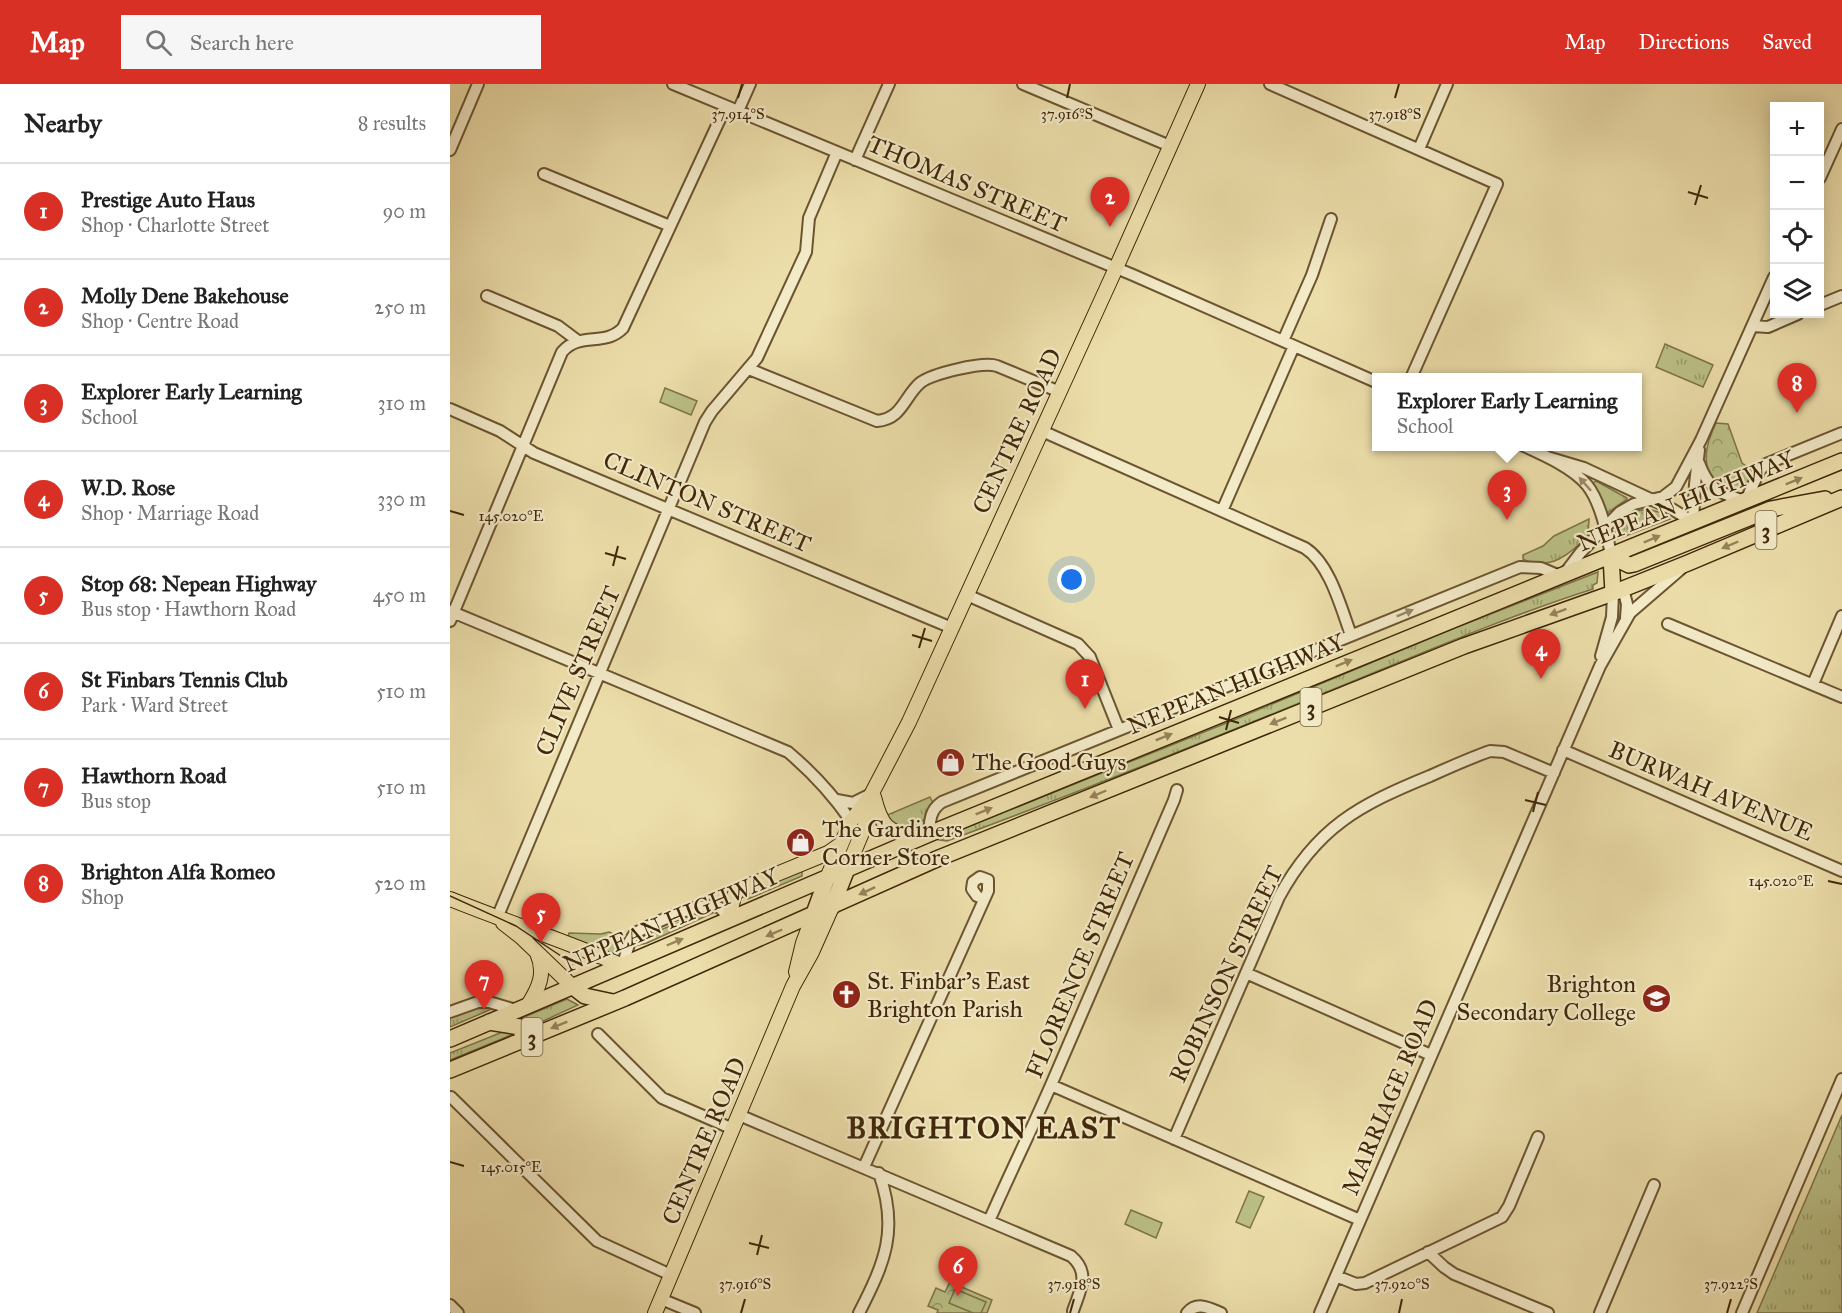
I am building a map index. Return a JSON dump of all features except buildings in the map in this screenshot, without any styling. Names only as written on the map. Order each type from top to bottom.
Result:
[{"type":"highway","name":"NEPEAN HIGHWAY","points":[[450,1039],[924,836],[1842,461]]},
{"type":"highway","name":"NEPEAN HIGHWAY","points":[[450,1070],[813,916],[939,858],[1464,646],[1689,563],[1842,497]]},
{"type":"highway","points":[[1611,556],[1629,565],[1635,564],[1783,506],[1842,497]]},
{"type":"highway","points":[[1745,501],[1752,517]]},
{"type":"highway","points":[[1689,563],[1694,522]]},
{"type":"highway","points":[[1611,556],[1618,591]]},
{"type":"highway","points":[[924,836],[939,858]]},
{"type":"highway","name":"CENTRE ROAD","points":[[832,907],[847,869]]},
{"type":"highway","name":"CENTRE ROAD","points":[[813,916],[827,878]]},
{"type":"highway","points":[[572,986],[585,996],[613,1002]]},
{"type":"highway","points":[[489,1022],[520,1026],[522,1041]]},
{"type":"main road","name":"CENTRE ROAD","points":[[827,878],[852,821],[872,792],[909,722],[1198,84]]},
{"type":"main road","name":"CENTRE ROAD","points":[[847,869],[866,823],[872,792]]},
{"type":"main road","points":[[872,792],[879,816],[884,824],[897,832],[924,836]]},
{"type":"main road","points":[[729,919],[736,891],[828,853],[841,844]]},
{"type":"main road","points":[[450,899],[622,965]]},
{"type":"main road","name":"CENTRE ROAD","points":[[655,1313],[793,986],[812,952],[832,907]]},
{"type":"main road","name":"CENTRE ROAD","points":[[793,986],[802,947],[813,916]]},
{"type":"main road","points":[[497,918],[572,986]]},
{"type":"main road","points":[[522,1008],[541,980],[541,962],[536,951]]},
{"type":"street","points":[[450,150],[478,84]]},
{"type":"street","name":"THOMAS STREET","points":[[673,84],[1116,268],[1372,380]]},
{"type":"street","points":[[738,111],[750,84]]},
{"type":"street","points":[[855,160],[889,84]]},
{"type":"street","points":[[1023,84],[1170,146]]},
{"type":"street","points":[[1270,84],[1497,184],[1413,373]]},
{"type":"street","points":[[1419,149],[1447,84]]},
{"type":"street","points":[[726,106],[623,328],[604,339],[578,341],[566,347],[558,359],[451,615],[600,673],[788,752],[837,800],[852,821]]},
{"type":"street","points":[[1824,169],[1842,129]]},
{"type":"street","name":"CLIVE STREET","points":[[497,918],[709,416],[757,358],[806,252],[809,218],[837,152]]},
{"type":"street","points":[[544,174],[670,226]]},
{"type":"street","points":[[1283,341],[1312,275],[1330,219]]},
{"type":"street","points":[[924,836],[932,812],[942,802],[1518,567],[1537,567],[1562,575],[1605,526],[1625,508],[1665,495],[1676,487],[1701,440],[1770,286]]},
{"type":"street","points":[[487,296],[558,326],[578,341]]},
{"type":"street","points":[[1824,303],[1842,296]]},
{"type":"street","points":[[1755,320],[1776,322],[1787,318]]},
{"type":"street","points":[[1222,511],[1294,346]]},
{"type":"street","points":[[749,369],[877,421],[889,419],[895,415],[924,380],[936,375],[988,364],[1060,392]]},
{"type":"street","name":"CLINTON STREET","points":[[450,409],[489,425],[534,453],[952,628]]},
{"type":"street","points":[[1042,431],[1311,551],[1325,569],[1351,635]]},
{"type":"street","points":[[1698,460],[1704,477],[1711,487],[1721,494],[1745,501],[1760,470],[1766,464],[1842,433]]},
{"type":"street","points":[[1533,451],[1584,468],[1694,522],[1701,440]]},
{"type":"street","points":[[1547,457],[1587,486],[1605,526],[1611,556]]},
{"type":"street","name":"MARRIAGE ROAD","points":[[1320,1313],[1600,666],[1633,610],[1689,563]]},
{"type":"street","points":[[1618,591],[1628,611],[1622,626]]},
{"type":"street","name":"MARRIAGE ROAD","points":[[1600,666],[1618,591]]},
{"type":"street","points":[[967,595],[1078,644],[1090,657],[1119,730]]},
{"type":"street","points":[[1813,684],[1842,616]]},
{"type":"street","points":[[1668,624],[1842,697]]},
{"type":"street","name":"ROBINSON STREET","points":[[1174,1139],[1280,897],[1299,865],[1320,838],[1361,807],[1389,792],[1494,750],[1554,773]]},
{"type":"street","name":"BURWAH AVENUE","points":[[1563,750],[1842,871]]},
{"type":"street","name":"FLORENCE STREET","points":[[989,1221],[1034,1124],[1177,790]]},
{"type":"street","points":[[837,800],[856,802],[872,792]]},
{"type":"street","points":[[864,1167],[912,1065],[984,899]]},
{"type":"street","points":[[622,965],[635,933],[694,907],[710,905],[723,910],[729,919]]},
{"type":"street","points":[[1246,973],[1431,1055]]},
{"type":"street","points":[[450,1012],[478,1002],[522,1008]]},
{"type":"street","points":[[598,1034],[663,1098],[733,1129]]},
{"type":"street","points":[[1742,1313],[1842,1079]]},
{"type":"street","points":[[1051,1085],[1360,1220]]},
{"type":"street","points":[[451,1097],[597,1241],[670,1275]]},
{"type":"street","points":[[739,1115],[1065,1253],[1075,1260],[1083,1273],[1081,1288],[1073,1311]]},
{"type":"street","points":[[1336,1276],[1356,1284],[1365,1283],[1502,1217],[1509,1206],[1538,1137]]},
{"type":"street","points":[[859,1313],[889,1238],[888,1208],[879,1173]]},
{"type":"street","points":[[1600,1313],[1654,1185]]},
{"type":"street","points":[[1428,1252],[1454,1274],[1548,1313]]},
{"type":"street","points":[[661,1299],[695,1313]]},
{"type":"street","points":[[450,1305],[458,1313]]},
{"type":"street","points":[[1187,1313],[1199,1306],[1221,1313]]},
{"type":"green space","points":[[1665,344],[1713,365],[1703,387],[1656,367]]},
{"type":"green space","points":[[665,388],[697,401],[691,415],[660,402]]},
{"type":"green space","points":[[1716,423],[1728,424],[1742,463],[1753,471],[1747,483],[1739,489],[1725,490],[1708,470],[1707,447]]},
{"type":"green space","points":[[1596,481],[1627,499],[1606,514],[1593,483]]},
{"type":"green space","points":[[1648,509],[1662,513],[1670,519],[1615,540],[1617,527],[1624,517]]},
{"type":"green space","points":[[1589,519],[1588,535],[1574,549],[1559,559],[1542,563],[1523,559],[1523,555],[1543,546],[1554,536]]},
{"type":"green space","points":[[1598,572],[1597,583],[1593,585],[1593,589],[1483,629],[1036,807],[947,841],[940,840],[1452,629]]},
{"type":"green space","points":[[930,797],[933,803],[924,820],[906,829],[895,827],[885,816]]},
{"type":"green space","points":[[802,870],[802,876],[748,899],[743,897],[757,888]]},
{"type":"green space","points":[[708,911],[717,911],[647,943],[634,946],[640,938]]},
{"type":"green space","points":[[609,932],[625,939],[620,950],[610,954],[568,938],[569,933]]},
{"type":"green space","points":[[567,999],[578,1005],[528,1028],[522,1018]]},
{"type":"green space","points":[[483,1005],[494,1008],[450,1027],[450,1016]]},
{"type":"green space","points":[[505,1031],[516,1033],[450,1060],[450,1053]]},
{"type":"green space","points":[[1842,1115],[1842,1313],[1757,1313]]},
{"type":"green space","points":[[1249,1191],[1264,1197],[1250,1228],[1236,1222]]},
{"type":"green space","points":[[1131,1210],[1162,1223],[1156,1238],[1125,1224]]},
{"type":"green space","points":[[950,1282],[992,1300],[987,1313],[937,1313],[938,1310],[928,1306],[936,1288],[945,1292]]},
{"type":"green space","points":[[955,1289],[986,1302],[981,1313],[973,1313],[949,1303]]},
{"type":"tram line","points":[[450,896],[516,926],[573,964]]},
{"type":"place","name":"Molly Dene Bakehouse","points":[[1110,227]]},
{"type":"place","name":"Brighton Alfa Romeo","points":[[1797,413]]},
{"type":"place","name":"Explorer Early Learning","points":[[1507,520]]},
{"type":"place","name":"W.D. Rose","points":[[1541,679]]},
{"type":"place","name":"Prestige Auto Haus","points":[[1085,709]]},
{"type":"place","name":"The Good Guys","points":[[951,762]]},
{"type":"place","name":"The Gardiners Corner Store","points":[[801,843]]},
{"type":"place","name":"Stop 68: Nepean Highway","points":[[541,943]]},
{"type":"place","name":"St. Finbar's East Brighton Parish","points":[[846,995]]},
{"type":"place","name":"Brighton Secondary College","points":[[1657,998]]},
{"type":"place","name":"Hawthorn Road","points":[[484,1010]]},
{"type":"place","name":"St Finbars Tennis Club","points":[[958,1296]]},
{"type":"district","name":"BRIGHTON EAST","points":[[984,1128]]}]
